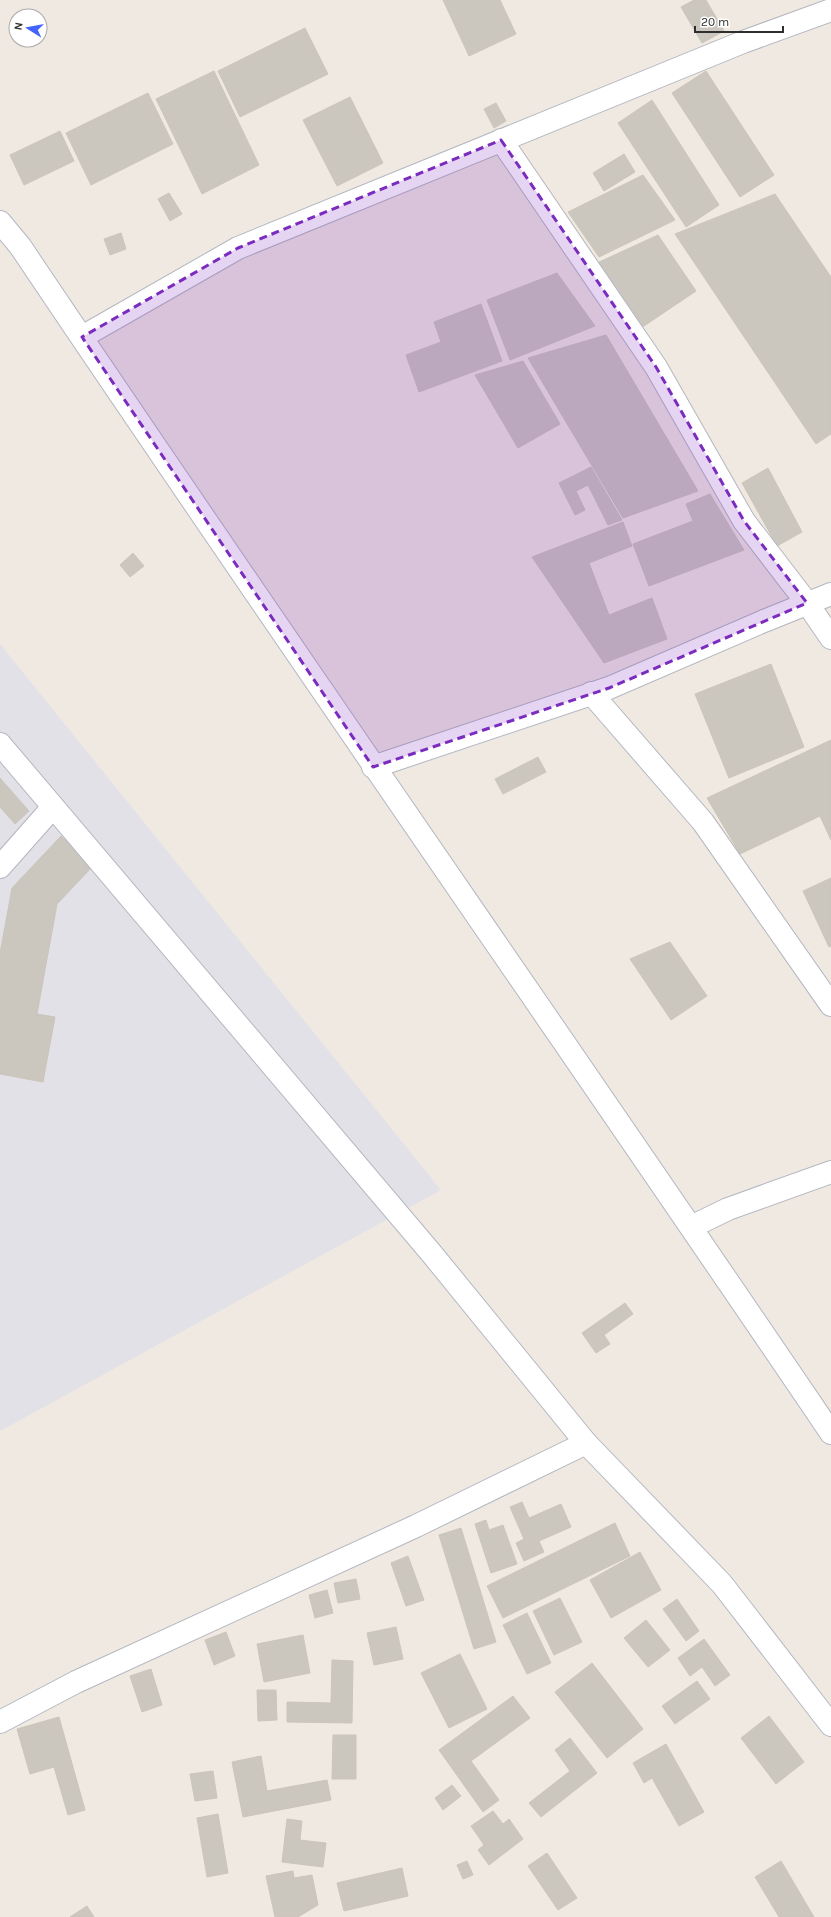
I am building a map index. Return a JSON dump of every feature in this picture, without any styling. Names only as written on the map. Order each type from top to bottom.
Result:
[{"type":"street","points":[[82,338],[238,248],[743,42],[831,10]]},
{"type":"street","points":[[501,140],[656,367],[744,521],[807,603],[831,638]]},
{"type":"street","points":[[0,222],[20,246],[373,767],[691,1227],[831,1433]]},
{"type":"street","points":[[373,767],[609,688],[831,594]]},
{"type":"street","points":[[591,694],[703,822],[831,1005]]},
{"type":"street","points":[[3,752],[53,807],[427,1248],[586,1443],[722,1584],[831,1725]]},
{"type":"street","points":[[0,867],[53,807]]},
{"type":"street","points":[[691,1227],[728,1209],[831,1172]]},
{"type":"street","points":[[0,1722],[76,1682],[416,1526],[586,1443]]},
{"type":"highlighted area","points":[[501,140],[656,367],[744,521],[807,603],[609,688],[373,767],[82,337],[238,248]]},
{"type":"shaded area","points":[[0,644],[441,1190],[0,1431]]},
{"type":"building","points":[[443,0],[500,0],[516,34],[469,56]]},
{"type":"building","points":[[694,0],[706,0],[724,31],[702,43],[681,7]]},
{"type":"building","points":[[305,28],[328,74],[240,117],[218,71]]},
{"type":"building","points":[[214,71],[259,165],[202,194],[156,99]]},
{"type":"building","points":[[706,71],[774,175],[740,197],[672,93]]},
{"type":"building","points":[[148,93],[173,144],[91,185],[66,133]]},
{"type":"building","points":[[350,97],[383,163],[337,186],[303,120]]},
{"type":"building","points":[[652,100],[719,205],[686,227],[618,123]]},
{"type":"building","points":[[496,103],[506,121],[494,128],[484,109]]},
{"type":"building","points":[[60,131],[74,161],[24,185],[10,155]]},
{"type":"building","points":[[624,154],[635,172],[604,191],[593,173]]},
{"type":"building","points":[[643,175],[675,220],[599,257],[568,212]]},
{"type":"building","points":[[169,193],[182,214],[170,221],[158,199]]},
{"type":"building","points":[[775,194],[831,277],[831,434],[816,444],[675,234]]},
{"type":"building","points":[[121,233],[126,249],[110,255],[104,239]]},
{"type":"building","points":[[658,235],[696,291],[641,328],[597,263]]},
{"type":"building","points":[[557,273],[595,326],[510,360],[487,300]]},
{"type":"building","points":[[481,304],[502,361],[419,392],[406,355],[441,342],[434,322]]},
{"type":"building","points":[[606,335],[698,491],[623,518],[528,358]]},
{"type":"building","points":[[523,361],[560,424],[518,448],[475,375]]},
{"type":"building","points":[[591,467],[622,520],[608,525],[588,485],[576,491],[585,510],[575,515],[559,483]]},
{"type":"building","points":[[768,468],[802,532],[777,546],[742,483]]},
{"type":"building","points":[[710,494],[744,550],[649,586],[633,544],[693,521],[686,504]]},
{"type":"building","points":[[623,522],[632,546],[589,563],[609,615],[652,598],[667,639],[604,663],[532,557]]},
{"type":"building","points":[[133,553],[144,566],[130,577],[120,565]]},
{"type":"building","points":[[771,664],[804,747],[729,778],[695,694]]},
{"type":"building","points":[[831,740],[831,840],[820,816],[740,854],[707,798]]},
{"type":"building","points":[[538,757],[546,772],[503,794],[495,779]]},
{"type":"building","points":[[0,778],[29,811],[15,824],[0,807]]},
{"type":"building","points":[[61,836],[93,866],[57,904],[37,1014],[55,1017],[43,1082],[0,1074],[0,953],[12,888]]},
{"type":"building","points":[[831,878],[831,946],[829,947],[803,891]]},
{"type":"building","points":[[670,942],[707,996],[671,1020],[630,959]]},
{"type":"building","points":[[625,1303],[633,1314],[604,1335],[610,1344],[596,1353],[582,1333]]},
{"type":"building","points":[[522,1502],[529,1518],[561,1504],[571,1527],[539,1541],[544,1552],[524,1561],[516,1543],[524,1539],[510,1507]]},
{"type":"building","points":[[486,1520],[489,1530],[503,1525],[517,1564],[491,1573],[475,1524]]},
{"type":"building","points":[[615,1523],[630,1556],[503,1618],[487,1586]]},
{"type":"building","points":[[461,1528],[496,1642],[474,1649],[439,1535]]},
{"type":"building","points":[[640,1552],[661,1590],[611,1618],[590,1580]]},
{"type":"building","points":[[408,1556],[424,1600],[406,1606],[391,1563]]},
{"type":"building","points":[[356,1579],[360,1599],[338,1603],[334,1583]]},
{"type":"building","points":[[327,1590],[333,1613],[315,1618],[309,1595]]},
{"type":"building","points":[[560,1598],[582,1642],[554,1655],[533,1611]]},
{"type":"building","points":[[677,1599],[699,1631],[686,1641],[663,1609]]},
{"type":"building","points":[[527,1613],[551,1663],[527,1674],[503,1625]]},
{"type":"building","points":[[646,1620],[670,1650],[648,1667],[624,1638]]},
{"type":"building","points":[[396,1627],[403,1659],[374,1665],[367,1633]]},
{"type":"building","points":[[226,1632],[235,1656],[214,1665],[205,1640]]},
{"type":"building","points":[[303,1635],[310,1673],[264,1682],[257,1644]]},
{"type":"building","points":[[704,1639],[730,1675],[715,1686],[702,1667],[690,1676],[678,1658]]},
{"type":"building","points":[[460,1654],[487,1709],[449,1728],[421,1673]]},
{"type":"building","points":[[332,1660],[353,1661],[352,1723],[287,1722],[287,1702],[331,1703]]},
{"type":"building","points":[[592,1663],[643,1729],[607,1758],[555,1692]]},
{"type":"building","points":[[151,1669],[162,1705],[142,1712],[130,1676]]},
{"type":"building","points":[[697,1681],[710,1699],[675,1724],[662,1706]]},
{"type":"building","points":[[257,1690],[276,1690],[277,1720],[258,1721]]},
{"type":"building","points":[[513,1696],[530,1718],[471,1761],[499,1800],[483,1812],[439,1750]]},
{"type":"building","points":[[769,1716],[804,1762],[776,1784],[741,1738]]},
{"type":"building","points":[[59,1717],[85,1810],[68,1815],[54,1767],[30,1774],[17,1729]]},
{"type":"building","points":[[333,1735],[356,1735],[356,1779],[332,1779]]},
{"type":"building","points":[[570,1738],[597,1773],[541,1817],[529,1803],[570,1771],[555,1750]]},
{"type":"building","points":[[666,1744],[704,1812],[679,1826],[652,1778],[644,1783],[633,1763]]},
{"type":"building","points":[[261,1756],[267,1791],[327,1780],[331,1800],[243,1817],[232,1762]]},
{"type":"building","points":[[213,1771],[217,1798],[195,1801],[190,1774]]},
{"type":"building","points":[[452,1785],[461,1796],[443,1810],[435,1798]]},
{"type":"building","points":[[493,1811],[503,1824],[509,1819],[523,1839],[489,1865],[478,1850],[484,1845],[471,1826]]},
{"type":"building","points":[[218,1814],[228,1873],[207,1877],[197,1818]]},
{"type":"building","points":[[287,1819],[302,1821],[300,1840],[326,1843],[323,1867],[282,1862]]},
{"type":"building","points":[[547,1853],[577,1898],[558,1910],[528,1866]]},
{"type":"building","points":[[467,1861],[473,1875],[463,1879],[457,1865]]},
{"type":"building","points":[[781,1861],[814,1917],[779,1917],[755,1877]]},
{"type":"building","points":[[402,1868],[408,1896],[344,1911],[337,1883]]},
{"type":"building","points":[[293,1871],[294,1878],[312,1875],[318,1905],[298,1917],[275,1917],[266,1876]]},
{"type":"building","points":[[87,1906],[94,1917],[70,1917]]}]
